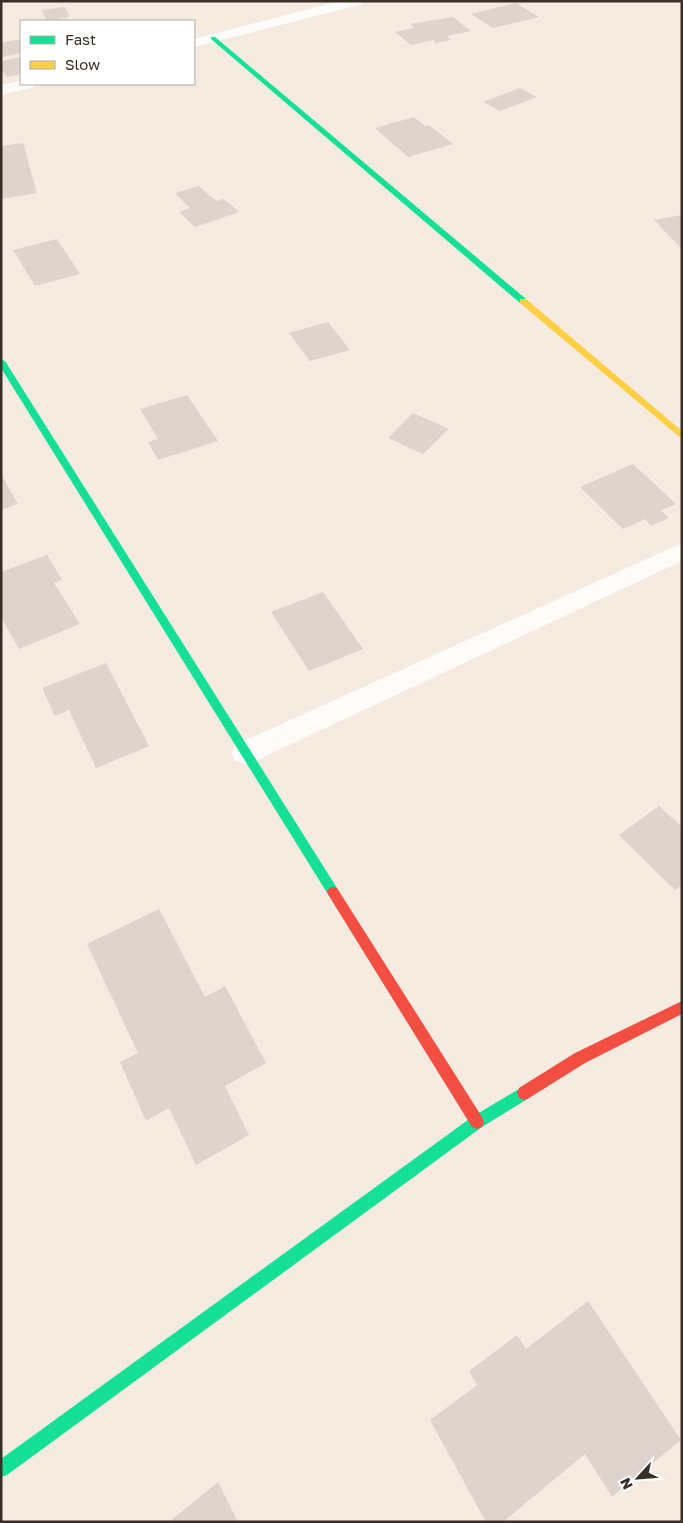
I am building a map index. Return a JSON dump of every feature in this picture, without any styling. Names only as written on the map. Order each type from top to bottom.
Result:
[{"type":"street","points":[[195,43],[357,1]]},
{"type":"street","points":[[213,38],[682,436]]},
{"type":"street","points":[[1,90],[24,85]]},
{"type":"street","points":[[1,361],[477,1122]]},
{"type":"street","points":[[246,753],[682,551]]},
{"type":"street","points":[[1,1469],[477,1122],[580,1058],[682,1007]]},
{"type":"building","points":[[516,3],[539,17],[493,28],[471,14]]},
{"type":"building","points":[[65,7],[70,17],[46,20],[42,10]]},
{"type":"building","points":[[453,17],[471,31],[447,36],[451,40],[436,43],[433,40],[411,45],[395,32],[414,28],[410,24]]},
{"type":"building","points":[[20,39],[20,53],[3,57],[1,43]]},
{"type":"building","points":[[20,57],[20,74],[7,77],[1,69],[1,61]]},
{"type":"building","points":[[520,88],[537,97],[500,111],[483,102]]},
{"type":"building","points":[[414,117],[425,126],[429,125],[453,144],[408,157],[375,128]]},
{"type":"building","points":[[23,143],[37,193],[1,199],[1,146]]},
{"type":"building","points":[[199,186],[216,201],[224,199],[239,212],[195,227],[179,212],[190,208],[175,193]]},
{"type":"building","points":[[682,215],[682,249],[654,220]]},
{"type":"building","points":[[57,239],[80,274],[35,286],[13,250]]},
{"type":"building","points":[[328,322],[350,350],[310,361],[289,333]]},
{"type":"building","points":[[187,395],[218,441],[158,460],[148,442],[158,439],[140,409]]},
{"type":"building","points":[[413,413],[449,429],[423,454],[388,438]]},
{"type":"building","points":[[633,464],[676,504],[661,510],[669,518],[651,526],[645,519],[623,529],[580,487]]},
{"type":"building","points":[[1,474],[18,504],[1,510]]},
{"type":"building","points":[[47,555],[62,580],[54,583],[80,624],[19,649],[1,617],[1,572]]},
{"type":"building","points":[[323,592],[363,649],[309,671],[271,612]]},
{"type":"building","points":[[106,663],[149,746],[96,768],[69,710],[55,716],[42,688]]},
{"type":"building","points":[[659,806],[682,827],[682,885],[675,890],[619,835]]},
{"type":"building","points":[[159,909],[205,997],[225,986],[266,1063],[225,1086],[249,1135],[196,1165],[169,1108],[146,1121],[120,1062],[138,1053],[87,944]]},
{"type":"building","points":[[588,1301],[681,1440],[612,1497],[585,1454],[503,1522],[486,1522],[430,1420],[477,1385],[469,1371],[517,1335],[526,1349]]},
{"type":"building","points":[[218,1482],[238,1522],[169,1522]]},
{"type":"traffic: fast","points":[[213,38],[523,301]]},
{"type":"traffic: fast","points":[[1,361],[333,892]]},
{"type":"traffic: fast","points":[[1,1469],[477,1122],[524,1093]]},
{"type":"traffic: slow","points":[[523,301],[682,436]]},
{"type":"traffic: jam","points":[[333,892],[477,1122]]},
{"type":"traffic: jam","points":[[524,1093],[580,1058],[682,1007]]}]
